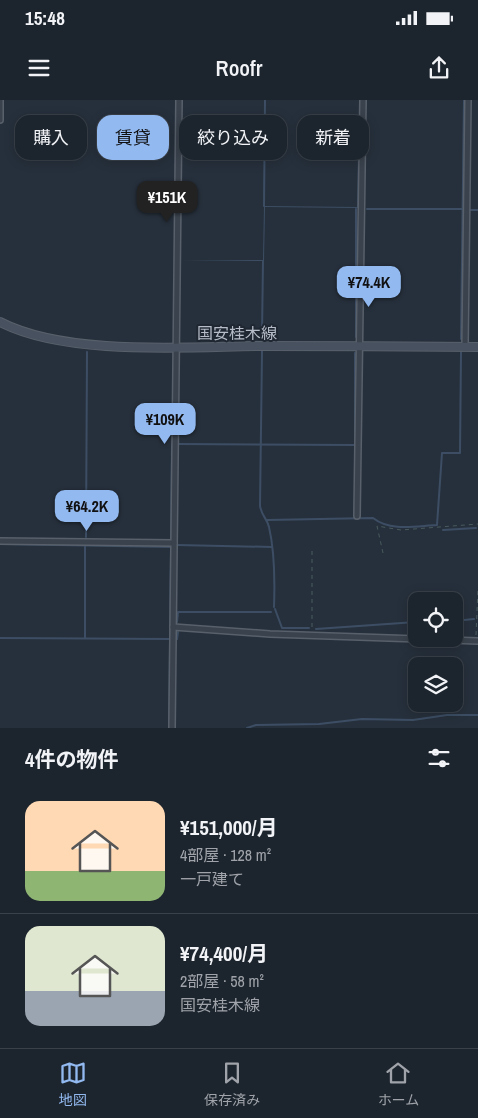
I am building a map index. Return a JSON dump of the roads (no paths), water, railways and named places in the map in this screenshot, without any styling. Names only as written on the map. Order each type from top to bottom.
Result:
[{"type":"main road","name":"国安桂木線","points":[[0,322],[26,332],[63,341],[125,346],[478,347]]},
{"type":"street","points":[[0,100],[0,120]]},
{"type":"street","points":[[172,728],[179,100]]},
{"type":"street","points":[[356,516],[363,100]]},
{"type":"street","points":[[465,346],[468,100]]},
{"type":"street","points":[[0,541],[174,543]]},
{"type":"street","points":[[173,627],[312,636],[477,641]]},
{"type":"water","points":[[358,160],[358,208],[265,207],[264,261],[180,260],[263,260],[264,206],[357,207]]},
{"type":"water","points":[[0,637],[170,638],[170,640],[0,639]]},
{"type":"waterway","points":[[264,206],[265,100]]},
{"type":"waterway","points":[[461,339],[464,100]]},
{"type":"waterway","points":[[356,209],[356,337]]},
{"type":"waterway","points":[[367,209],[463,209]]},
{"type":"waterway","points":[[470,210],[478,210]]},
{"type":"waterway","points":[[262,334],[263,261]]},
{"type":"waterway","points":[[262,351],[260,506],[268,524],[271,537],[274,607]]},
{"type":"waterway","points":[[86,537],[87,352]]},
{"type":"waterway","points":[[267,520],[373,518],[396,527],[437,525],[442,453],[460,453],[461,352]]},
{"type":"waterway","points":[[177,444],[355,445],[355,353]]},
{"type":"waterway","points":[[171,538],[172,445]]},
{"type":"waterway","points":[[443,530],[476,528]]},
{"type":"waterway","points":[[1,544],[171,547],[170,637]]},
{"type":"waterway","points":[[85,545],[85,638]]},
{"type":"waterway","points":[[177,545],[272,547]]},
{"type":"waterway","points":[[275,609],[282,628],[309,628]]},
{"type":"waterway","points":[[177,622],[178,612],[271,612]]},
{"type":"waterway","points":[[463,620],[474,619]]},
{"type":"waterway","points":[[316,629],[408,623]]},
{"type":"waterway","points":[[175,639],[177,639],[178,632]]},
{"type":"waterway","points":[[169,728],[170,641]]},
{"type":"waterway","points":[[247,728],[256,725],[319,724],[362,719],[413,720],[447,715],[478,715]]}]
